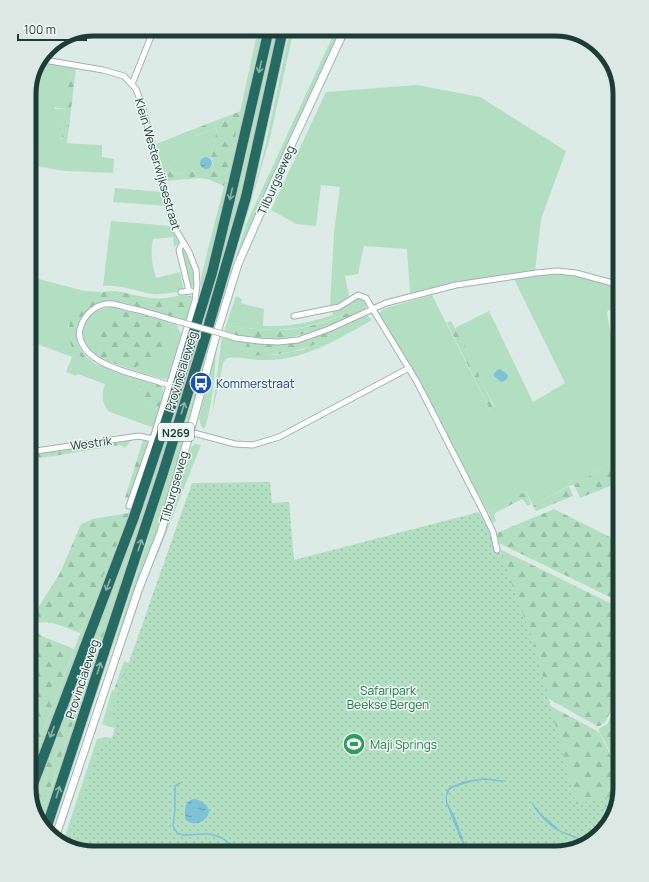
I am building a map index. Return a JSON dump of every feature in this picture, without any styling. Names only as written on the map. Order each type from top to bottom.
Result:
[{"type":"highway","name":"Provincialeweg","points":[[36,776],[134,518],[175,394],[212,273],[267,36]]},
{"type":"highway","name":"Provincialeweg","points":[[48,823],[163,473],[246,197],[281,36]]},
{"type":"street","points":[[132,84],[151,36]]},
{"type":"street","name":"Tilburgseweg","points":[[57,832],[136,596],[161,532],[190,432],[214,338],[238,264],[342,36]]},
{"type":"street","name":"Klein Westerwijksestraat","points":[[47,61],[103,70],[124,76],[132,84],[138,93],[142,105],[173,225],[190,252],[196,270],[195,301],[152,439],[129,506]]},
{"type":"street","name":"Klein Westerwijksestraat","points":[[183,242],[179,250],[189,291]]},
{"type":"street","points":[[169,385],[107,364],[94,357],[83,345],[79,332],[82,323],[88,314],[102,305],[112,304],[236,338],[278,342],[298,340],[329,329],[386,304],[456,285],[557,271],[576,273],[613,283]]},
{"type":"street","points":[[181,292],[196,290]]},
{"type":"street","points":[[294,316],[339,307],[358,295],[366,298],[409,368],[476,496],[493,532],[497,550]]},
{"type":"street","points":[[190,432],[235,444],[260,444],[279,437],[409,368]]},
{"type":"street","name":"Westrik","points":[[36,451],[139,436],[152,439]]},
{"type":"green space","points":[[256,36],[263,36],[199,303],[201,277],[224,186]]},
{"type":"green space","points":[[272,36],[279,36],[267,93],[225,261],[109,631],[97,627],[140,514],[166,434],[231,215],[246,156]]},
{"type":"green space","points":[[289,36],[292,36],[270,138],[250,206],[265,147]]},
{"type":"green space","points":[[333,36],[339,36],[239,257],[223,300],[246,224]]},
{"type":"green space","points":[[46,63],[71,68],[66,102],[52,100],[55,109],[65,109],[61,143],[102,145],[102,157],[114,159],[113,173],[65,171],[36,166],[39,151],[36,150],[36,90],[40,72]]},
{"type":"green space","points":[[71,68],[76,68],[67,143],[61,143],[65,109],[52,107],[50,101],[66,101]]},
{"type":"green space","points":[[417,85],[480,97],[566,151],[541,219],[535,271],[469,280],[410,294],[407,249],[364,246],[358,274],[345,276],[349,296],[340,304],[330,306],[334,232],[340,187],[321,185],[316,226],[296,224],[271,210],[326,92]]},
{"type":"green space","points":[[241,111],[224,186],[201,178],[165,181],[161,166],[169,165],[172,174],[198,171],[203,168],[205,169],[211,167],[213,163],[211,158],[217,128],[195,136],[194,129]]},
{"type":"green space","points":[[217,128],[211,158],[203,157],[200,163],[203,168],[198,171],[172,174],[169,165],[161,166],[156,144],[194,129],[196,136]]},
{"type":"green space","points":[[115,188],[162,192],[166,206],[113,202]]},
{"type":"green space","points":[[111,221],[172,226],[179,243],[174,247],[173,237],[153,239],[153,263],[156,278],[180,272],[184,291],[152,294],[122,287],[103,286]]},
{"type":"green space","points":[[183,249],[190,261],[193,271],[194,285],[192,287],[190,287],[180,251]]},
{"type":"green space","points":[[553,274],[570,275],[613,285],[613,310],[607,312],[613,342],[613,461],[574,485],[568,486],[533,506],[526,491],[488,512],[424,392],[378,314],[383,309],[432,295],[492,414],[494,406],[455,328],[489,311],[533,402],[565,383],[514,279]]},
{"type":"green space","points":[[36,278],[85,291],[102,292],[88,298],[68,326],[83,357],[86,357],[96,364],[141,379],[145,401],[160,407],[154,428],[110,412],[105,406],[103,399],[104,384],[78,374],[76,376],[66,372],[72,357],[36,344]]},
{"type":"green space","points":[[116,291],[154,298],[167,298],[183,295],[192,297],[186,321],[121,303],[98,305],[91,308],[80,320],[76,330],[77,342],[86,357],[81,357],[74,350],[70,342],[69,334],[69,326],[76,309],[89,297],[102,292]]},
{"type":"green space","points":[[236,296],[242,299],[241,303],[243,304],[264,309],[263,326],[290,325],[324,318],[333,315],[332,311],[345,307],[359,298],[366,301],[366,307],[364,310],[356,314],[352,311],[321,322],[294,329],[267,330],[234,326],[229,327],[226,332],[224,331]]},
{"type":"green space","points":[[112,307],[121,309],[111,315],[103,323],[98,333],[97,351],[102,359],[93,352],[87,344],[83,336],[83,328],[86,321],[92,314]]},
{"type":"green space","points":[[121,309],[170,322],[159,359],[156,362],[140,364],[133,370],[102,359],[98,355],[95,345],[99,328],[105,319]]},
{"type":"green space","points":[[352,311],[356,314],[323,328],[292,336],[261,338],[226,332],[228,327],[234,326],[267,330],[307,327],[336,318]]},
{"type":"green space","points":[[367,315],[372,320],[333,342],[305,353],[276,360],[258,360],[235,357],[226,359],[223,363],[212,415],[222,337],[247,342],[245,355],[275,355],[302,350],[327,339],[350,322]]},
{"type":"green space","points":[[451,321],[471,358],[496,411],[492,414],[447,323]]},
{"type":"green space","points":[[170,322],[180,341],[171,375],[168,379],[133,370],[140,364],[145,363]]},
{"type":"green space","points":[[170,322],[176,324],[182,335],[180,341]]},
{"type":"green space","points":[[350,322],[350,328],[323,341],[299,350],[287,353],[245,355],[247,342],[287,344],[324,334]]},
{"type":"green space","points":[[216,347],[212,398],[205,428],[203,428],[199,418]]},
{"type":"green space","points":[[209,348],[181,457],[157,537],[112,651]]},
{"type":"green space","points":[[141,379],[159,385],[163,389],[160,407],[137,398]]},
{"type":"green space","points":[[132,440],[125,448],[120,445],[36,459],[36,454]]},
{"type":"green space","points":[[143,440],[148,442],[129,499],[125,498]]},
{"type":"green space","points":[[195,444],[201,445],[155,561],[191,447]]},
{"type":"green space","points":[[613,461],[613,485],[580,498],[574,485]]},
{"type":"green space","name":"Safaripark Beekse Bergen","points":[[270,482],[272,503],[289,502],[294,560],[479,512],[501,554],[536,649],[576,804],[613,796],[609,810],[596,829],[577,842],[563,846],[90,846],[75,843],[67,839],[97,753],[111,741],[116,725],[111,713],[192,483]]},
{"type":"green space","points":[[569,486],[573,496],[536,511],[533,506]]},
{"type":"green space","points":[[526,491],[531,504],[528,506],[522,499],[495,513],[494,515],[496,521],[493,523],[488,512]]},
{"type":"green space","points":[[133,509],[108,564],[80,633],[52,623],[36,623],[36,611],[60,573],[81,524],[93,519],[128,513]]},
{"type":"green space","points":[[554,509],[613,538],[613,599],[499,543],[497,533]]},
{"type":"green space","points":[[132,512],[36,763],[36,750],[86,618],[125,525]]},
{"type":"green space","points":[[500,549],[613,605],[613,707],[605,722],[600,726],[597,726],[542,695]]},
{"type":"green space","points":[[97,627],[109,631],[103,648],[90,643]]},
{"type":"green space","points":[[36,632],[74,649],[36,749]]},
{"type":"green space","points":[[88,649],[97,653],[42,813],[36,796],[36,783]]},
{"type":"green space","points":[[97,653],[101,654],[45,819],[42,813]]},
{"type":"green space","points":[[124,661],[163,676],[129,695],[114,690]]},
{"type":"green space","points":[[112,690],[129,695],[116,728],[102,724]]},
{"type":"green space","points":[[545,703],[599,732],[613,760],[613,796],[612,801],[577,807]]},
{"type":"green space","points":[[613,713],[613,758],[598,729],[607,724]]},
{"type":"green space","points":[[105,737],[113,738],[82,845],[64,838],[97,739]]},
{"type":"water","points":[[204,157],[208,157],[212,163],[208,169],[204,169],[200,165],[200,161]]},
{"type":"water","points":[[500,369],[507,374],[508,377],[505,381],[501,382],[493,375]]},
{"type":"water","points":[[484,778],[508,781],[502,782],[483,780],[470,782],[450,789],[447,796],[447,802],[455,817],[465,846],[463,846],[446,803],[446,794],[447,790],[452,786],[466,781]]},
{"type":"water","points":[[195,799],[204,803],[208,808],[209,813],[202,821],[191,823],[185,819],[185,809],[189,801]]},
{"type":"water","points":[[532,802],[541,814],[561,831],[582,839],[581,840],[555,829],[542,818]]},
{"type":"waterway","points":[[180,783],[175,786],[173,826],[177,833],[186,835],[207,834],[218,836],[232,846]]},
{"type":"place","name":"Kommerstraat","points":[[201,383]]},
{"type":"place","name":"Maji Springs","points":[[354,744]]}]
